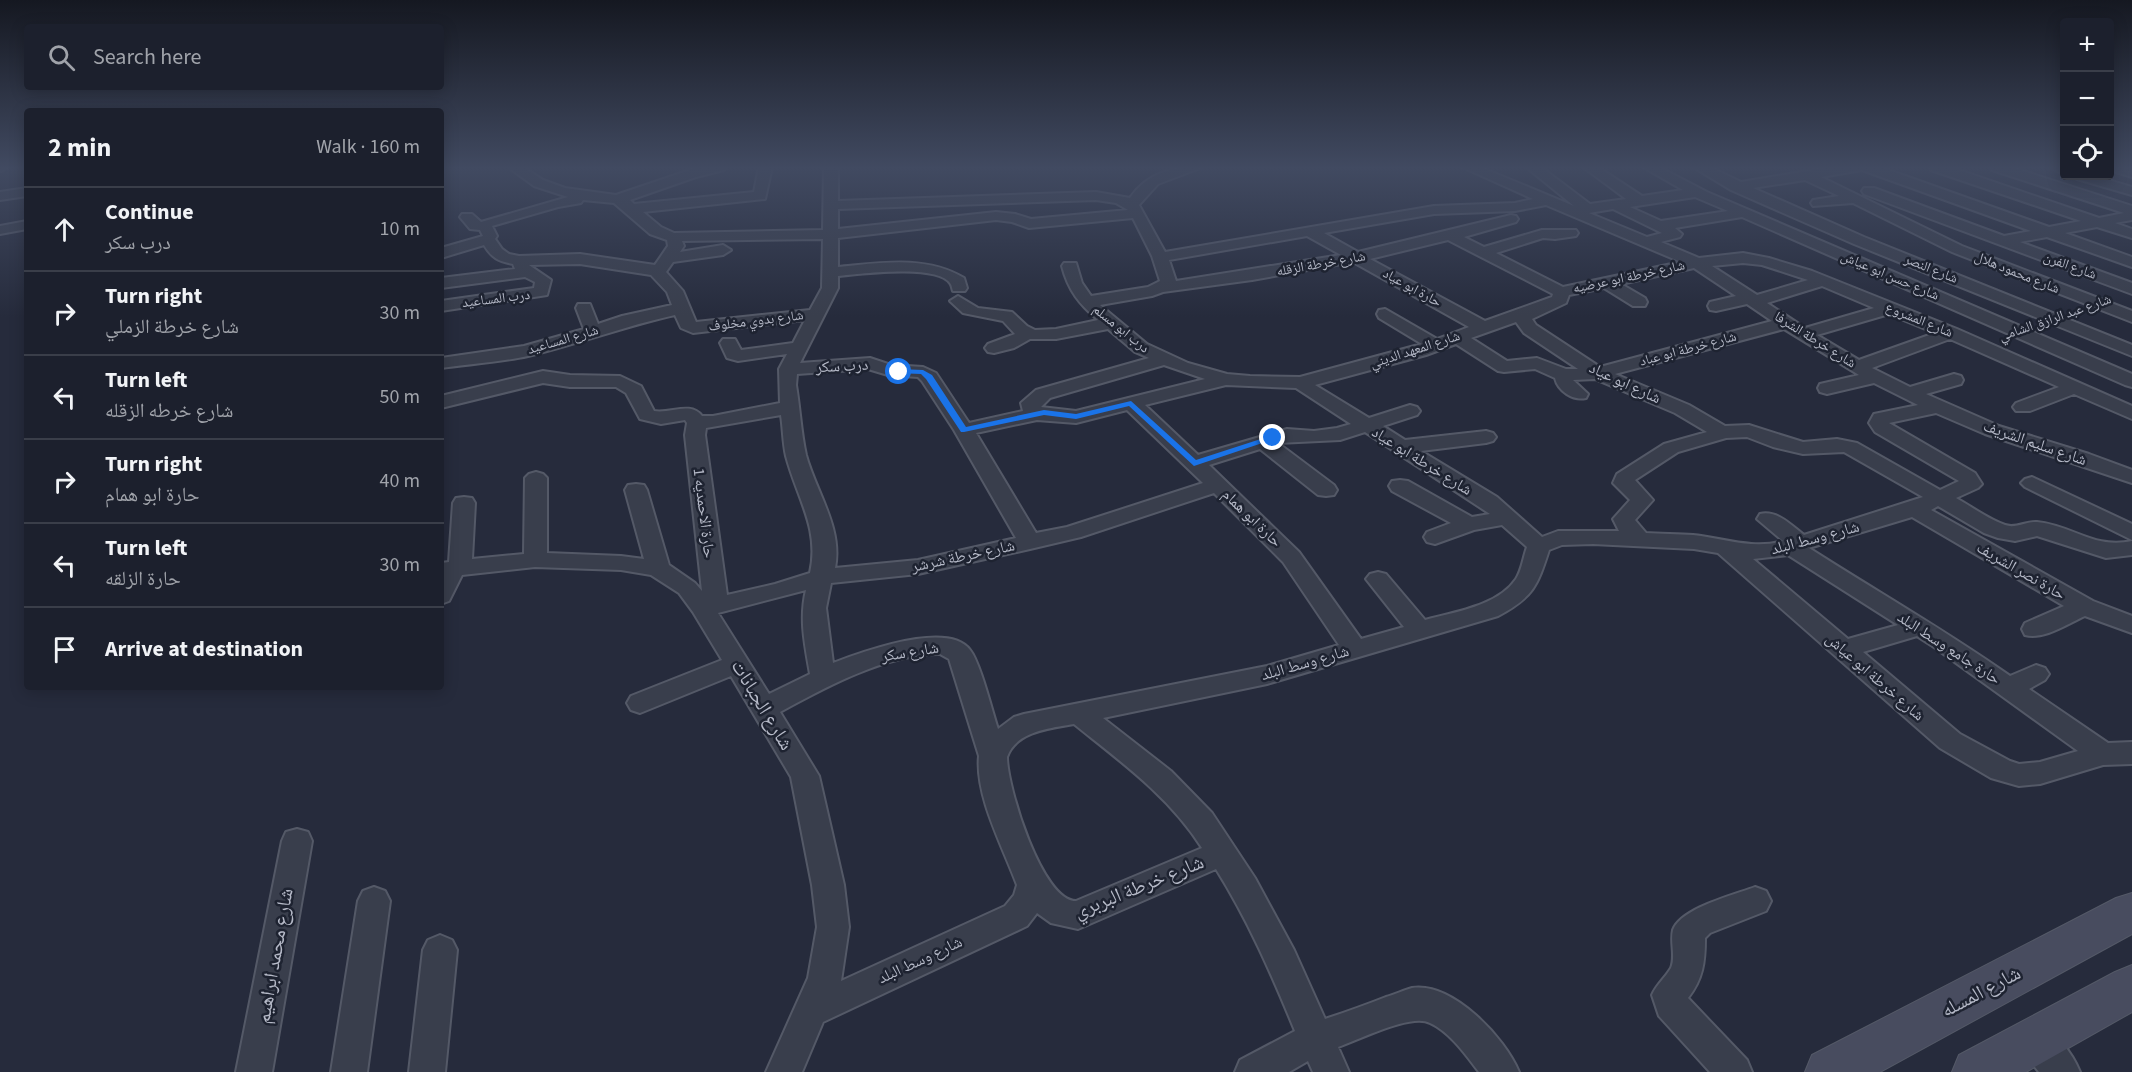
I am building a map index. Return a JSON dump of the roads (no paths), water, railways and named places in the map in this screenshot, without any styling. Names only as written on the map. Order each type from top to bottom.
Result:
[{"type":"main road","name":"شارع المسله","points":[[1830,1072],[2132,912]]},
{"type":"main road","points":[[1977,1072],[2048,1056],[2132,987]]},
{"type":"street","points":[[467,217],[473,225],[486,233]]},
{"type":"street","points":[[505,217],[486,223],[486,233],[496,252],[523,267]]},
{"type":"street","points":[[638,217],[651,229],[662,235],[674,237],[831,234],[983,222],[1002,217]]},
{"type":"street","points":[[823,676],[816,639],[814,608],[823,577],[826,554],[820,522],[796,455],[787,385],[788,369],[830,288],[831,217]]},
{"type":"street","points":[[981,217],[983,222]]},
{"type":"street","points":[[1009,217],[1029,224],[1078,217]]},
{"type":"street","points":[[1138,217],[1161,258],[1168,279],[1164,287]]},
{"type":"street","points":[[1161,258],[1394,217]]},
{"type":"street","name":"شارع خرطة الشرفا","points":[[1583,217],[1697,263],[1786,323],[1857,367],[1938,407]]},
{"type":"street","points":[[1641,217],[1675,234],[1645,242]]},
{"type":"street","points":[[1660,226],[1717,217]]},
{"type":"street","name":"شارع حسن ابو عياش","points":[[1752,217],[2132,381]]},
{"type":"street","name":"شارع النصر","points":[[1809,217],[2132,351]]},
{"type":"street","name":"شارع محمود هلال","points":[[1891,217],[1957,249],[2132,316]]},
{"type":"street","name":"شارع الفرن","points":[[1935,217],[2132,290]]},
{"type":"street","points":[[2006,217],[2132,262]]},
{"type":"street","points":[[2084,217],[2132,234]]},
{"type":"street","points":[[1806,274],[1957,249],[2126,217]]},
{"type":"street","name":"شارع خرطة الزقله","points":[[1087,302],[1134,295],[1164,287],[1244,277],[1357,258],[1511,219]]},
{"type":"street","points":[[0,230],[23,227]]},
{"type":"street","name":"حارة ابو عياد","points":[[1310,232],[1482,327]]},
{"type":"street","points":[[444,252],[486,233]]},
{"type":"street","points":[[1482,252],[1542,234],[1571,233]]},
{"type":"street","points":[[1451,236],[1561,291],[1560,300],[1529,311]]},
{"type":"street","points":[[662,264],[676,246],[674,237]]},
{"type":"street","points":[[444,282],[580,259],[662,264],[723,250]]},
{"type":"street","name":"شارع المشروع","points":[[1697,263],[1743,258],[1764,261],[1806,274],[1978,344],[2132,413]]},
{"type":"street","name":"شارع خرطة ابو عرضيه","points":[[1561,291],[1697,263]]},
{"type":"street","name":"شارع بدوي مخلوف","points":[[662,264],[683,308],[687,324],[693,328],[817,314]]},
{"type":"street","name":"درب ابو مسلم","points":[[1070,266],[1074,283],[1087,302],[1141,348],[1163,360],[1226,379],[1300,383]]},
{"type":"street","name":"درب المساعيد","points":[[444,306],[541,292],[543,280],[523,267]]},
{"type":"street","points":[[830,272],[913,267],[930,269],[955,281],[962,306],[978,314],[1006,316],[1026,333],[1039,335],[1110,323]]},
{"type":"street","points":[[1604,281],[1639,302]]},
{"type":"street","points":[[1716,306],[1753,300],[1823,281]]},
{"type":"street","name":"شارع عبد الرازق الشامي","points":[[1978,344],[2132,290]]},
{"type":"street","points":[[584,308],[586,320],[594,332]]},
{"type":"street","name":"شارع المساعيد","points":[[444,363],[525,351],[628,320],[683,308]]},
{"type":"street","points":[[1803,334],[1890,308]]},
{"type":"street","name":"شارع المعهد الديني","points":[[1300,383],[1435,345],[1529,311]]},
{"type":"street","name":"شارع ابو عياد","points":[[1529,311],[1523,318],[1525,324],[1597,373],[1682,409],[1721,432]]},
{"type":"street","points":[[1385,314],[1435,345]]},
{"type":"street","name":"شارع خرطة ابو عباد","points":[[1457,337],[1504,367],[1537,363],[1563,375],[1597,373],[1786,323]]},
{"type":"street","points":[[1707,325],[1730,338]]},
{"type":"street","points":[[994,348],[1022,339],[1026,333]]},
{"type":"street","points":[[1857,367],[1951,333]]},
{"type":"street","points":[[729,343],[733,354],[738,356],[799,347]]},
{"type":"street","points":[[1036,414],[1031,409],[1031,403],[1035,398],[1163,360]]},
{"type":"street","name":"درب سكر","points":[[788,369],[870,363],[888,370],[923,372],[929,377],[964,430]]},
{"type":"street","points":[[1045,374],[1056,390]]},
{"type":"street","points":[[1563,375],[1565,383],[1579,394]]},
{"type":"street","points":[[444,401],[543,377],[563,381],[620,382],[634,390],[647,415],[660,418],[686,414],[691,415],[697,422],[725,420],[790,407]]},
{"type":"street","points":[[1827,388],[1877,377]]},
{"type":"street","points":[[1030,542],[964,430],[1036,414],[1076,417],[1226,379]]},
{"type":"street","points":[[1909,393],[1954,380]]},
{"type":"street","name":"شارع خرطة ابو عياد","points":[[1300,383],[1489,502],[1539,546]]},
{"type":"street","points":[[2023,407],[2077,387]]},
{"type":"street","name":"حارة ابو همام","points":[[1131,403],[1291,557],[1355,649]]},
{"type":"street","name":"شارع وسط البلد","points":[[993,755],[1004,740],[1024,724],[1267,675],[1489,610],[1510,599],[1524,586],[1532,572],[1533,558],[1539,546],[1558,538],[1638,538],[1694,542],[1753,552],[1779,550],[1914,509],[1971,484],[1968,477],[1882,428],[1879,423],[1881,418],[1938,407]]},
{"type":"street","name":"شارع سليم الشريف","points":[[1938,407],[1992,430],[2082,458],[2132,477]]},
{"type":"street","points":[[1194,463],[1287,435],[1327,436],[1410,411]]},
{"type":"street","name":"حارة الاحمديه 1","points":[[697,422],[695,435],[710,607]]},
{"type":"street","points":[[1638,538],[1628,528],[1624,519],[1642,500],[1628,488],[1624,483],[1624,478],[1671,448],[1715,436],[1721,432],[1749,431],[1780,443],[1803,448],[1837,445],[1850,447],[1992,528],[2004,532],[2014,534],[2036,529],[2051,532],[2086,547],[2102,551],[2132,548]]},
{"type":"street","points":[[1400,447],[1486,437]]},
{"type":"street","points":[[1263,441],[1326,490]]},
{"type":"street","points":[[535,560],[536,478]]},
{"type":"street","points":[[2032,483],[2132,533]]},
{"type":"street","name":"شارع خرطة شرشر","points":[[710,607],[779,591],[823,577],[918,567],[1030,542],[1125,517],[1218,485]]},
{"type":"street","points":[[1400,486],[1469,524]]},
{"type":"street","points":[[636,490],[658,569]]},
{"type":"street","points":[[444,588],[451,569],[464,503]]},
{"type":"street","name":"حارة نصر الشريف","points":[[1914,509],[2084,607],[2132,625]]},
{"type":"street","points":[[1435,537],[1469,524],[1508,518]]},
{"type":"street","name":"حارة جامع وسط البلد","points":[[1768,519],[1797,545],[1868,597],[1920,627],[2103,754]]},
{"type":"street","points":[[2037,520],[2102,551]]},
{"type":"street","name":"شارع خرطة ابو عياش","points":[[1726,548],[1950,741],[2001,770],[2019,775],[2040,773],[2103,754]]},
{"type":"street","name":"شارع الجبانات","points":[[451,569],[535,560],[621,563],[658,569],[710,607],[737,664],[805,776],[828,885],[833,927],[825,978],[784,1072]]},
{"type":"street","points":[[1378,579],[1420,630]]},
{"type":"street","points":[[2034,629],[2084,607]]},
{"type":"street","points":[[1843,649],[1920,627]]},
{"type":"street","name":"شارع سكر","points":[[764,709],[823,676],[867,659],[939,644],[951,647],[960,654],[993,755]]},
{"type":"street","points":[[640,703],[737,664]]},
{"type":"street","points":[[2008,688],[2036,675]]},
{"type":"street","points":[[1080,714],[1161,779],[1201,821],[1244,887],[1282,960],[1315,1040],[1331,1072]]},
{"type":"street","points":[[2103,754],[2132,753]]},
{"type":"street","points":[[993,755],[992,776],[1033,885]]},
{"type":"street","name":"شارع محمد ابراهيم","points":[[254,1072],[297,841]]},
{"type":"street","name":"شارع خرطة البربري","points":[[1033,885],[1057,913],[1065,916],[1078,915],[1222,853]]},
{"type":"street","name":"شارع وسط البلد","points":[[812,1011],[1016,916],[1027,902],[1033,885]]},
{"type":"street","points":[[1734,1072],[1671,1005],[1670,995],[1688,974],[1689,932],[1699,923],[1755,900]]},
{"type":"street","points":[[349,1072],[374,901]]},
{"type":"street","points":[[427,1072],[440,950]]},
{"type":"street","points":[[1253,1072],[1315,1040],[1413,1004],[1434,1006],[1452,1017],[1475,1039],[1501,1072]]}]
